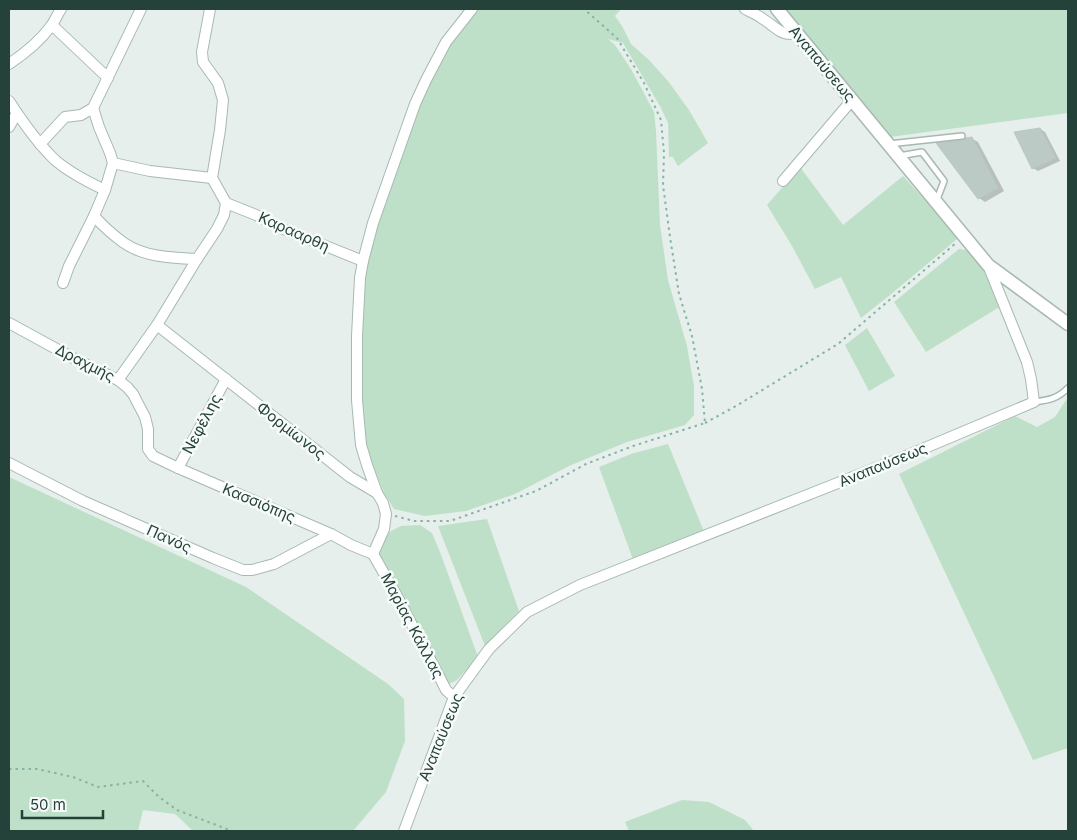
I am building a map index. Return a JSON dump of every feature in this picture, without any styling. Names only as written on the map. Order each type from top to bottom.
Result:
[{"type":"street","points":[[40,144],[65,117],[81,115],[93,108],[142,9]]},
{"type":"street","points":[[118,380],[157,325],[224,215],[226,203],[212,178],[223,100],[218,82],[203,62],[202,52],[210,9]]},
{"type":"street","points":[[373,554],[384,529],[386,514],[361,445],[357,400],[357,326],[363,261],[373,222],[426,80],[446,42],[472,9]]},
{"type":"street","points":[[745,9],[782,33],[797,33]]},
{"type":"street","name":"Αναπαύσεως","points":[[404,831],[454,697],[489,649],[527,612],[580,585],[901,458],[1034,402],[1027,362],[988,265],[777,9]]},
{"type":"street","points":[[9,64],[44,34],[52,25],[58,10]]},
{"type":"street","points":[[52,25],[108,78]]},
{"type":"street","points":[[783,181],[852,100]]},
{"type":"street","points":[[9,101],[40,144],[56,160],[65,168],[105,190]]},
{"type":"street","points":[[63,283],[69,266],[105,190],[113,163],[93,108]]},
{"type":"street","points":[[9,127],[17,113]]},
{"type":"street","points":[[113,163],[150,171],[212,178]]},
{"type":"street","name":"Καρααρθη","points":[[226,203],[363,261]]},
{"type":"street","points":[[94,216],[109,231],[133,248],[150,254],[197,259]]},
{"type":"street","points":[[988,265],[1068,324]]},
{"type":"street","name":"Δραχμής","points":[[9,323],[118,380],[127,387],[133,394],[145,417],[148,429],[148,449]]},
{"type":"street","name":"Φορμίωνος","points":[[157,325],[350,477],[378,492]]},
{"type":"street","name":"Νεφέλης","points":[[178,468],[226,379]]},
{"type":"street","name":"Κασσιόπης","points":[[148,449],[153,456],[178,468],[373,554]]},
{"type":"street","name":"Πανός","points":[[9,463],[84,501],[242,570],[252,570],[274,564],[331,534]]},
{"type":"street","name":"Μαρίας Κάλλας","points":[[373,554],[446,690],[454,697]]},
{"type":"lane","points":[[888,144],[962,136]]},
{"type":"lane","points":[[898,156],[922,152],[944,181],[936,202]]},
{"type":"lane","points":[[1034,402],[1055,398],[1063,394],[1068,388]]},
{"type":"path","points":[[584,9],[617,38],[644,83],[661,120],[664,153],[663,185],[678,294],[692,336],[702,390],[705,424]]},
{"type":"path","points":[[386,514],[414,521],[450,521],[536,491],[586,464],[633,446],[705,424],[838,344],[964,236]]},
{"type":"path","points":[[9,769],[37,769],[73,777],[98,786],[143,781],[177,810],[232,831]]},
{"type":"green space","points":[[477,9],[621,9],[615,16],[631,44],[668,81],[689,110],[708,143],[678,166],[672,156],[669,158],[668,123],[661,108],[623,43],[608,39],[615,45],[631,69],[654,112],[660,225],[668,280],[687,346],[694,386],[694,415],[685,425],[627,442],[569,466],[515,494],[466,511],[425,516],[394,509],[384,493],[365,446],[361,377],[364,279],[375,228],[420,102],[450,43]]},
{"type":"green space","points":[[782,9],[1068,9],[1068,113],[890,137]]},
{"type":"green space","points":[[800,167],[843,225],[903,176],[943,220],[957,239],[861,318],[841,277],[815,289],[767,205]]},
{"type":"green space","points":[[959,249],[966,250],[983,266],[1001,306],[926,352],[894,302]]},
{"type":"green space","points":[[867,328],[895,376],[869,391],[845,345]]},
{"type":"green space","points":[[1068,397],[1068,748],[1033,760],[899,474],[1015,416],[1037,427],[1055,417]]},
{"type":"green space","points":[[668,444],[705,534],[634,562],[599,467],[631,454]]},
{"type":"green space","points":[[9,477],[246,587],[388,684],[404,699],[405,741],[386,792],[353,831],[192,831],[175,814],[143,810],[138,831],[9,831]]},
{"type":"green space","points":[[487,519],[519,611],[485,646],[438,526]]},
{"type":"green space","points":[[420,525],[432,533],[478,657],[457,680],[449,684],[443,680],[382,561],[379,551],[384,538],[391,531],[401,526]]},
{"type":"green space","points":[[682,800],[709,802],[745,820],[754,831],[629,831],[625,822]]},
{"type":"building","points":[[1040,128],[1056,158],[1032,169],[1014,132]]},
{"type":"building","points":[[972,137],[998,188],[978,199],[936,143]]}]
